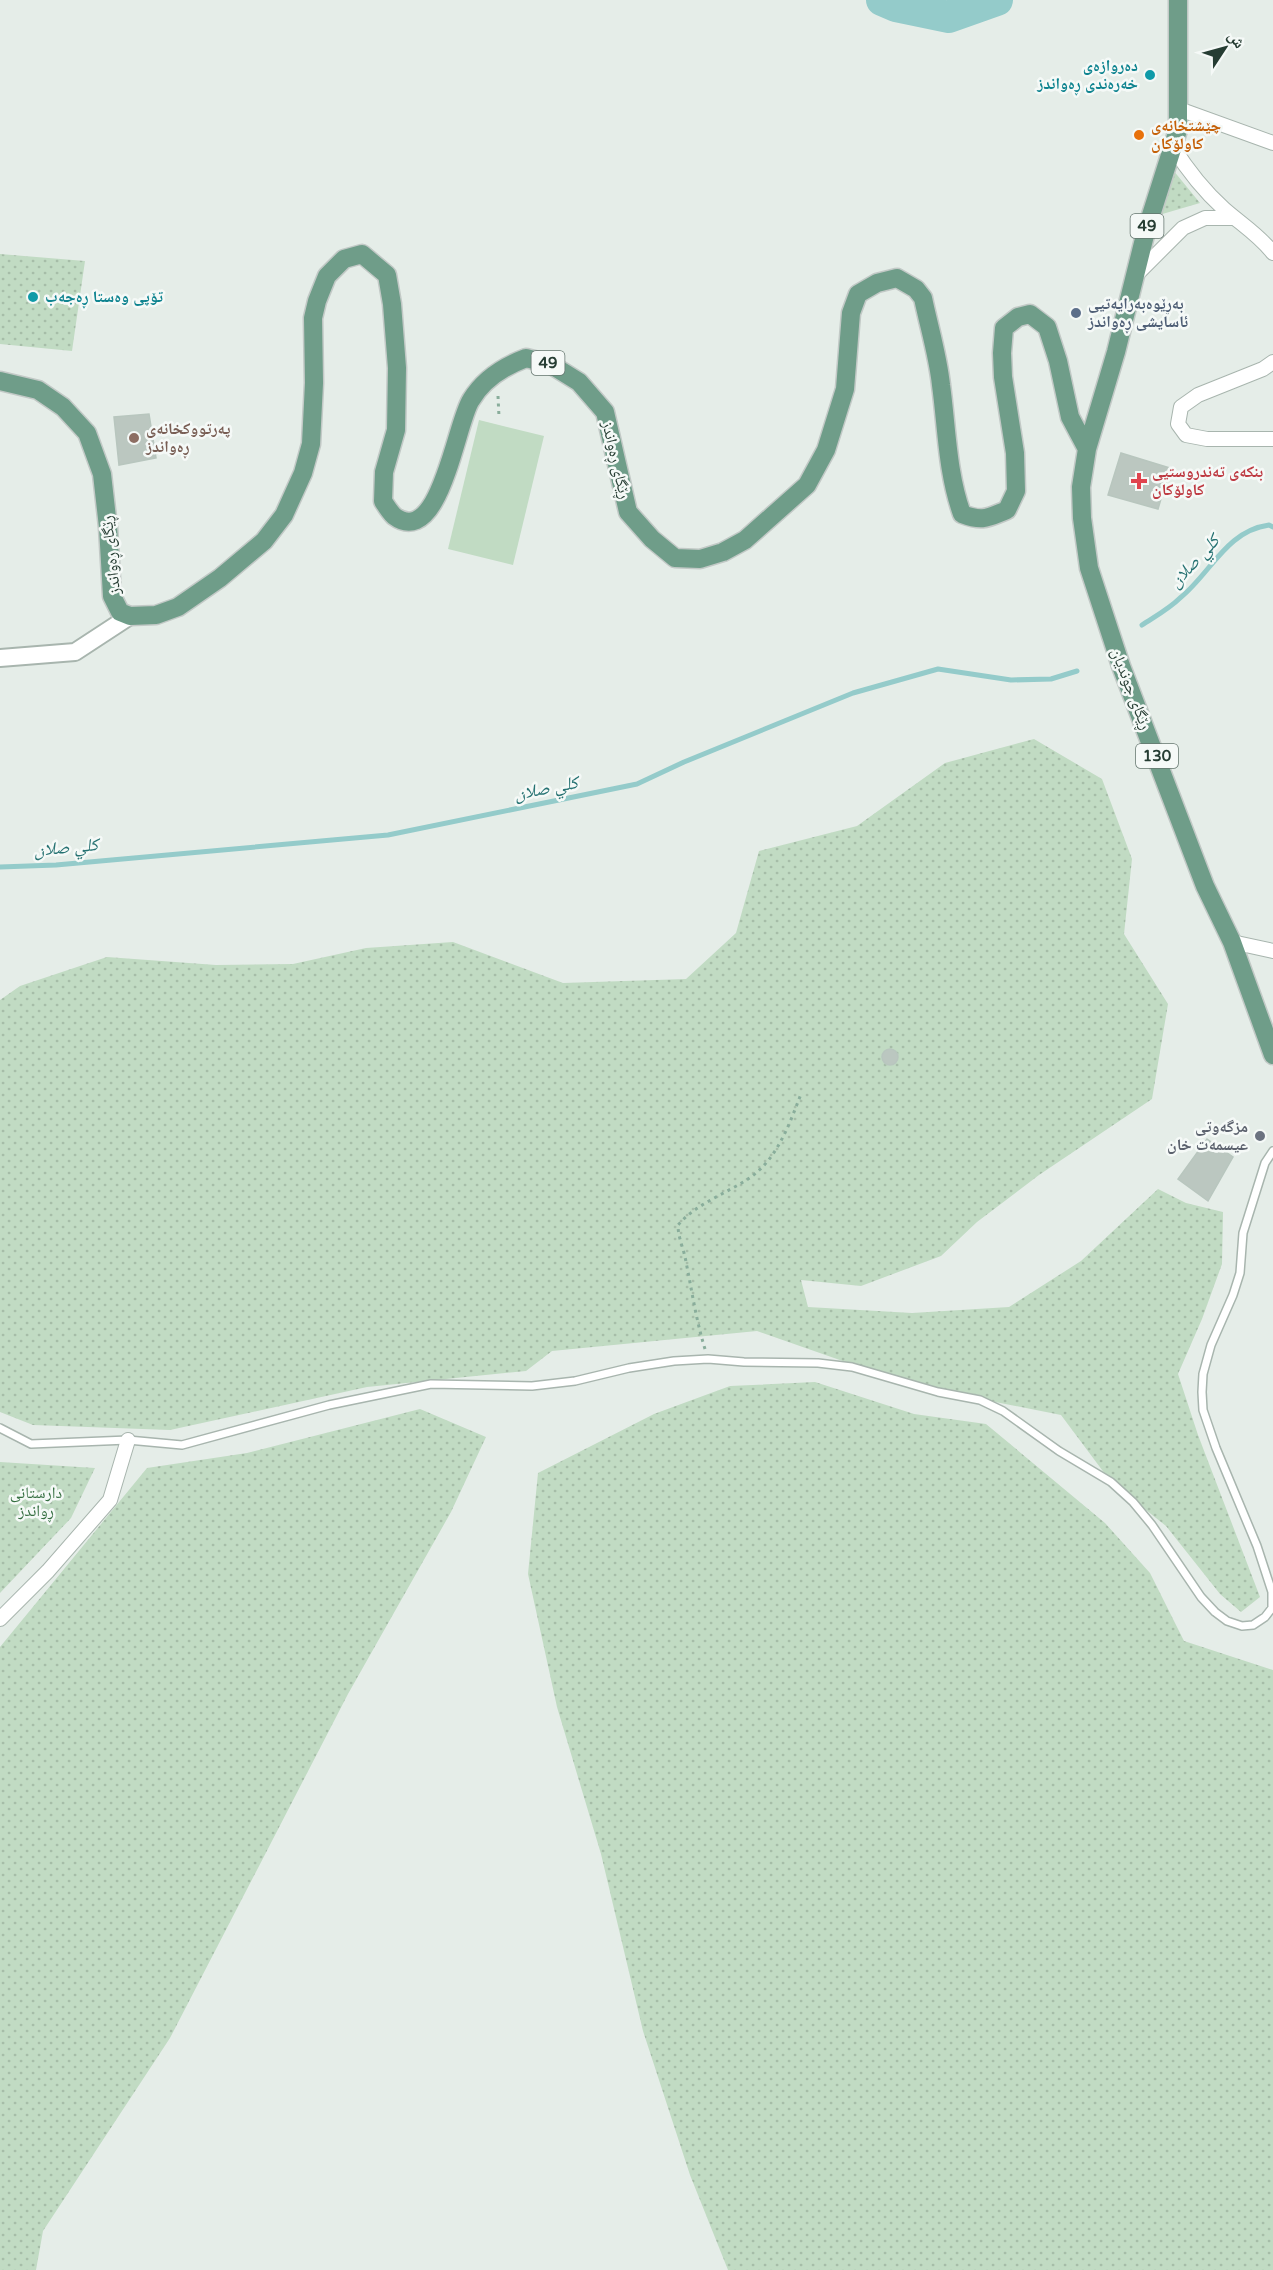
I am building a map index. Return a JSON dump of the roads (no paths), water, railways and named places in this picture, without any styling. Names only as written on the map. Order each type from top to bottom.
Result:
[{"type":"main road","name":"49","points":[[1087,449],[1116,352],[1132,278],[1156,193],[1178,130],[1178,0]]},
{"type":"main road","name":"ڕێگای ڕەواندز","points":[[0,381],[39,390],[63,407],[87,433],[102,474],[112,596],[120,612],[130,616],[156,615],[178,607],[220,578],[264,541],[284,515],[303,473],[311,444],[314,383],[313,318],[317,301],[327,276],[344,259],[362,254],[387,275],[394,325],[397,368],[396,430],[384,472],[383,501],[395,516],[408,521],[422,518],[435,503],[470,400],[495,374],[526,358],[550,364],[579,382],[605,412],[628,512],[651,538],[675,558],[700,559],[723,552],[745,540],[807,485],[826,450],[845,389],[851,313],[858,294],[877,283],[897,278],[916,289],[923,298],[941,382],[949,462],[962,514],[976,520],[989,518],[1007,510],[1016,491],[1015,453],[1002,353],[1004,328],[1018,317],[1030,314],[1047,327],[1058,361],[1070,417],[1087,449]]},
{"type":"main road","name":"ڕێگای جوندیان","points":[[1087,449],[1082,488],[1082,518],[1094,587],[1121,666],[1205,886],[1232,942],[1273,1055]]},
{"type":"street","points":[[1179,109],[1273,142]]},
{"type":"street","points":[[1173,147],[1191,177],[1260,238],[1273,253]]},
{"type":"street","points":[[1132,278],[1183,228],[1205,218],[1235,218]]},
{"type":"street","points":[[1273,362],[1263,369],[1198,395],[1182,406],[1178,424],[1186,435],[1207,439],[1273,439]]},
{"type":"street","points":[[0,658],[75,652],[130,616]]},
{"type":"street","points":[[1232,942],[1273,951]]},
{"type":"street","points":[[0,1619],[48,1571],[110,1500],[128,1440]]},
{"type":"lane","points":[[0,1428],[31,1444],[128,1440],[182,1445],[329,1405],[431,1384],[532,1386],[575,1381],[629,1368],[674,1361],[708,1359],[818,1363],[852,1367],[938,1392],[980,1400],[1003,1411],[1059,1451],[1111,1482],[1133,1502],[1146,1518],[1201,1597],[1215,1612],[1227,1621],[1242,1626],[1253,1625],[1265,1617],[1272,1608],[1272,1592],[1257,1546],[1216,1448],[1203,1410],[1202,1392],[1203,1374],[1211,1345],[1240,1273],[1243,1233],[1265,1163],[1273,1151]]},
{"type":"waterway","points":[[882,0],[896,6],[949,17],[997,0]]},
{"type":"waterway","name":"كلي صلان","points":[[1142,625],[1176,602],[1220,554],[1241,535],[1269,525],[1273,527]]},
{"type":"waterway","name":"كلي صلان","points":[[0,867],[56,865],[388,835],[637,784],[684,762],[853,693],[938,669],[1011,680],[1051,679],[1077,671]]},
{"type":"place","name":"دەروازەی خەرەندی ڕەواندز","points":[[1150,75]]},
{"type":"place","name":"چێشتخانه‌ی كاولۆكان","points":[[1139,135]]},
{"type":"place","name":"تۆپی وەستا ڕەجەب","points":[[33,297]]},
{"type":"place","name":"بەڕێوەبەرایەتیی ئاسایشی ڕەواندز","points":[[1076,313]]},
{"type":"place","name":"پەرتووکخانەی ڕەواندز","points":[[134,438]]},
{"type":"place","name":"بنکەی تەندروستیی کاولۆکان","points":[[1139,481]]},
{"type":"place","name":"مزگەوتی عیسمەت خان","points":[[1260,1136]]},
{"type":"park label","name":"دارستانی ڕواندز","points":[[36,1502]]}]
